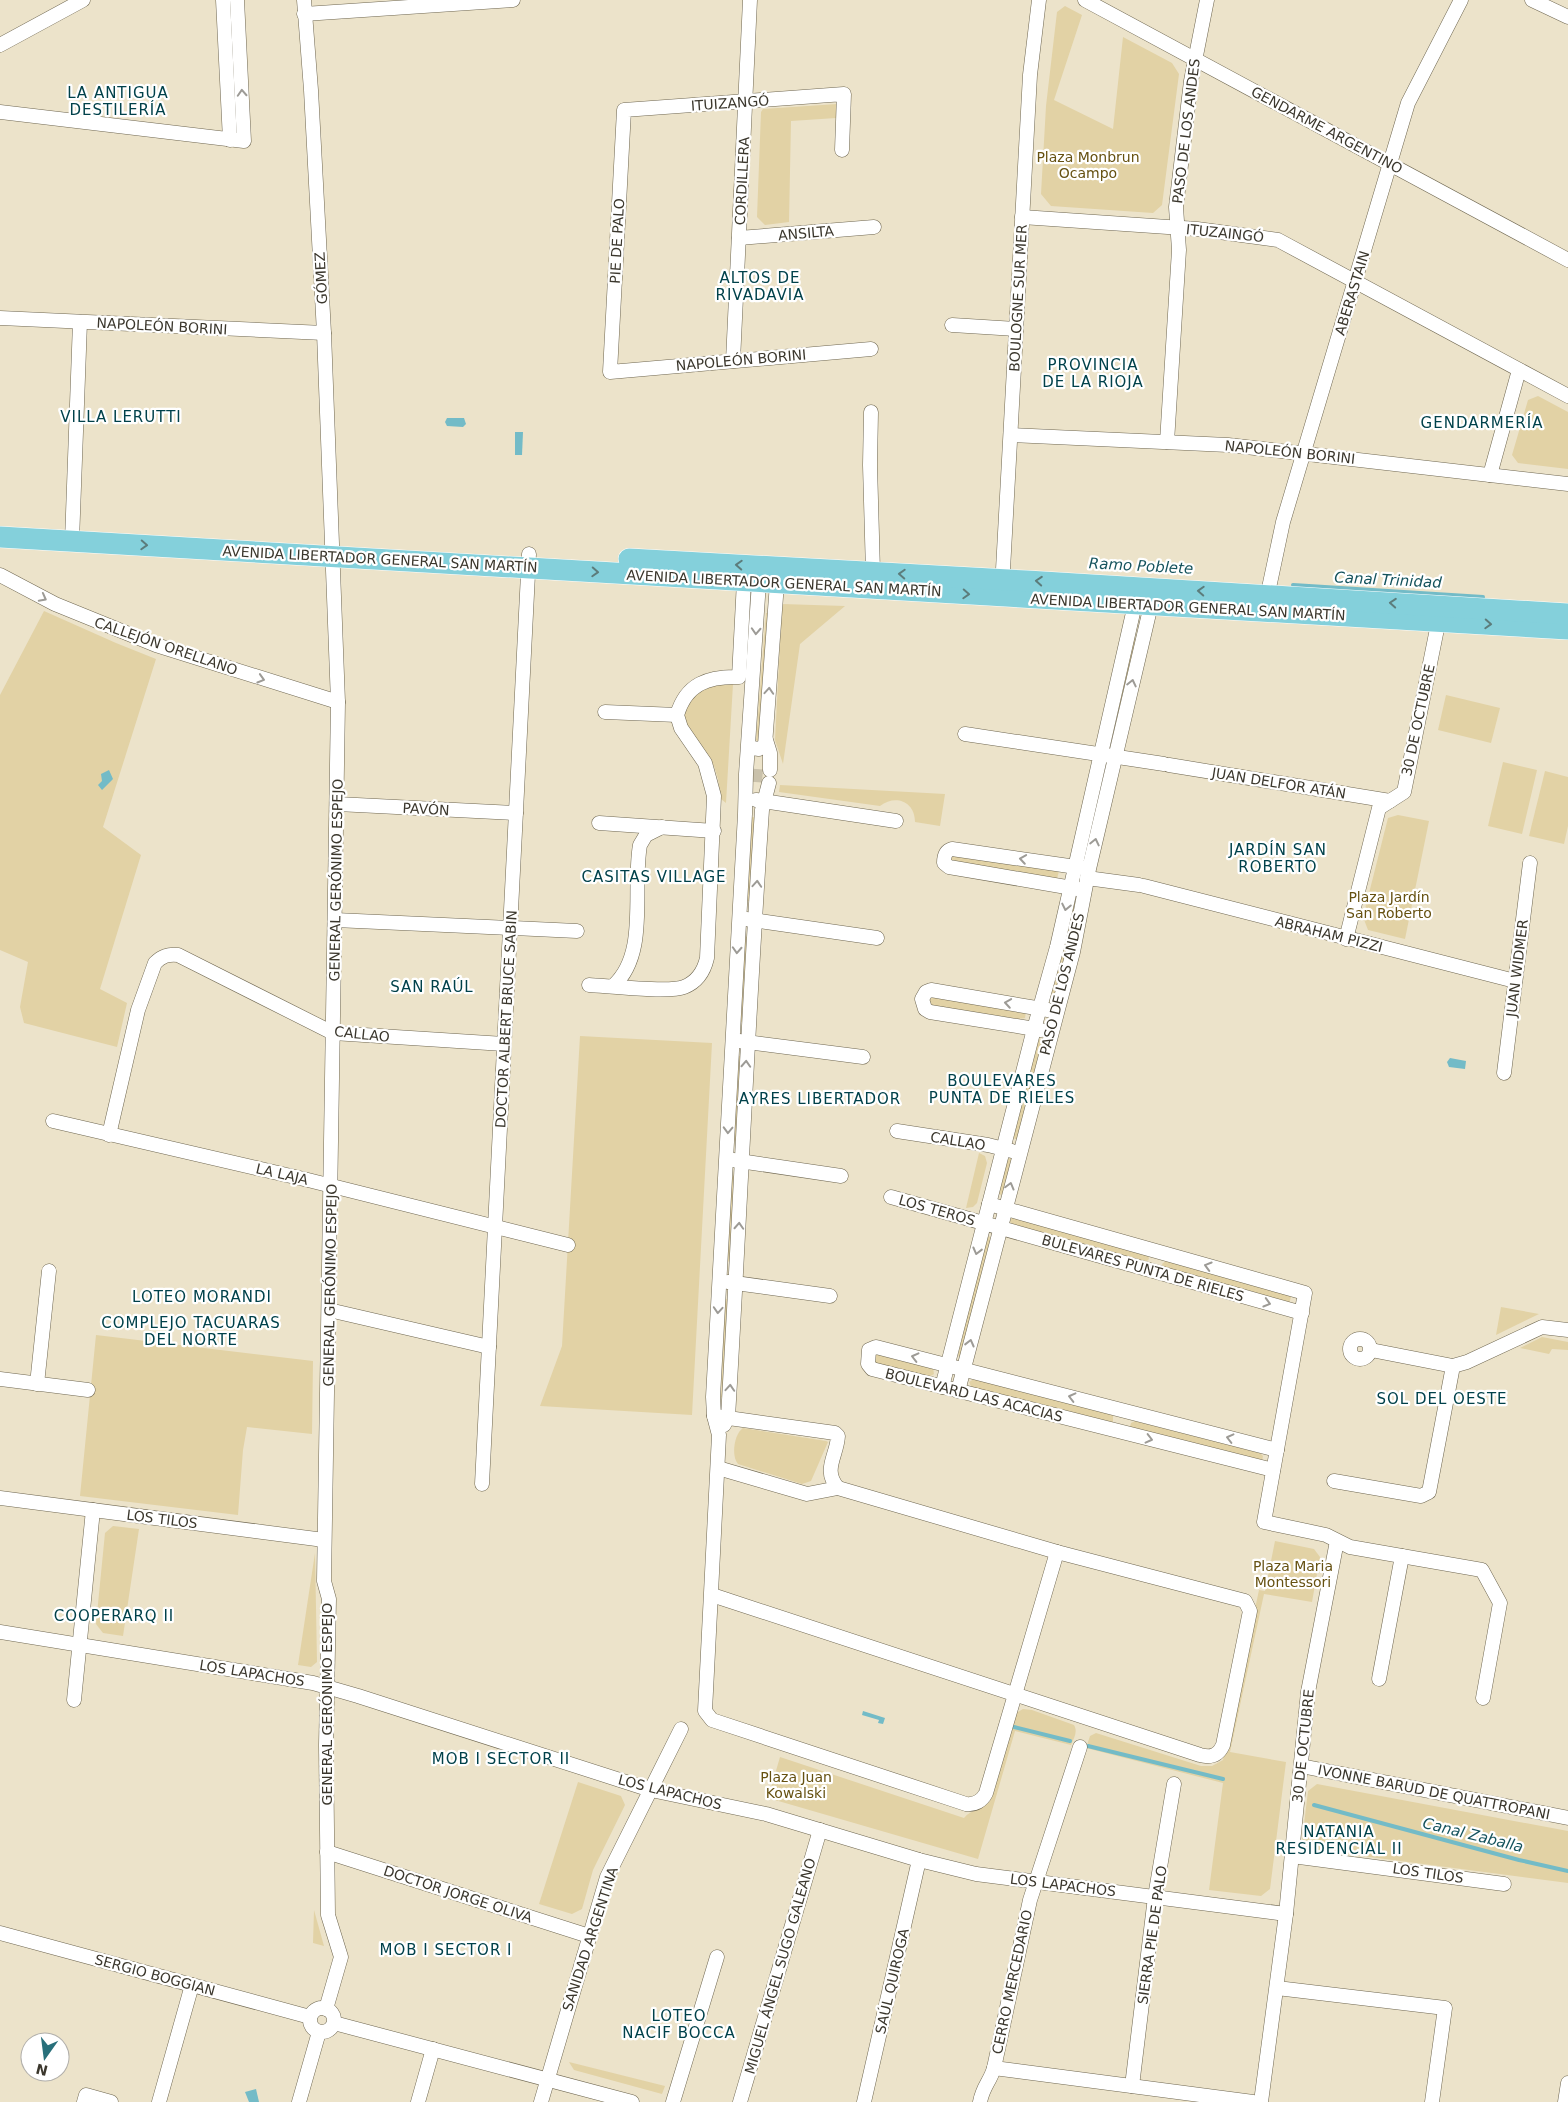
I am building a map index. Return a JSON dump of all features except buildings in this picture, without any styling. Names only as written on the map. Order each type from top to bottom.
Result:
[{"type":"main road","name":"AVENIDA LIBERTADOR GENERAL SAN MARTÍN","points":[[0,522],[72,534]]},
{"type":"main road","name":"AVENIDA LIBERTADOR GENERAL SAN MARTÍN","points":[[0,537],[72,534],[529,561],[873,572],[1143,604],[1265,603]]},
{"type":"main road","name":"AVENIDA LIBERTADOR GENERAL SAN MARTÍN","points":[[529,561],[760,582],[1002,588],[1441,614],[1568,629]]},
{"type":"main road","name":"AVENIDA LIBERTADOR GENERAL SAN MARTÍN","points":[[1441,614],[1568,614]]},
{"type":"street","points":[[0,45],[83,0]]},
{"type":"street","points":[[223,0],[237,141]]},
{"type":"street","points":[[237,0],[237,141]]},
{"type":"street","points":[[304,7],[513,0]]},
{"type":"street","name":"CORDILLERA","points":[[733,361],[750,0]]},
{"type":"street","name":"BOULOGNE SUR MER","points":[[1002,588],[1030,75],[1039,0]]},
{"type":"street","name":"GENDARME ARGENTINO","points":[[1085,0],[1568,260]]},
{"type":"street","name":"PASO DE LOS ANDES","points":[[1167,442],[1179,250],[1176,207],[1195,60],[1207,0]]},
{"type":"street","name":"ABERASTAIN","points":[[1265,603],[1284,522],[1408,103],[1461,0]]},
{"type":"street","points":[[1532,0],[1568,17]]},
{"type":"street","name":"GÓMEZ","points":[[304,7],[311,90],[324,333],[332,549]]},
{"type":"street","name":"ITUIZANGÓ","points":[[624,110],[844,94],[842,150]]},
{"type":"street","name":"PIE DE PALO","points":[[610,372],[624,110]]},
{"type":"street","points":[[0,112],[237,141]]},
{"type":"street","name":"ITUZAINGÓ","points":[[1022,217],[1177,228],[1252,235],[1278,240],[1568,396]]},
{"type":"street","name":"ANSILTA","points":[[739,238],[874,227]]},
{"type":"street","name":"NAPOLEÓN BORINI","points":[[0,318],[324,333]]},
{"type":"street","points":[[72,534],[80,322]]},
{"type":"street","points":[[952,325],[1016,329]]},
{"type":"street","name":"NAPOLEÓN BORINI","points":[[610,372],[871,349]]},
{"type":"street","points":[[1490,475],[1519,370]]},
{"type":"street","points":[[870,412],[873,572]]},
{"type":"street","name":"NAPOLEÓN BORINI","points":[[1011,435],[1228,445],[1568,484]]},
{"type":"street","name":"GENERAL GERÓNIMO ESPEJO","points":[[326,2009],[341,1957],[328,1915],[327,1687],[329,1599],[324,1581],[332,1186],[338,702],[332,549]]},
{"type":"street","name":"DOCTOR ALBERT BRUCE SABIN","points":[[482,1484],[529,561]]},
{"type":"street","name":"CALLEJÓN ORELLANO","points":[[0,575],[55,604],[156,645],[338,702]]},
{"type":"street","points":[[589,985],[682,988],[690,984],[701,974],[707,958],[714,831],[714,796],[709,773],[701,755],[678,722],[677,715],[684,697],[699,684],[714,678],[739,678],[760,582]]},
{"type":"street","points":[[721,1417],[713,1397],[727,1159],[731,1040],[745,814],[753,799],[770,753],[766,740],[760,582]]},
{"type":"street","points":[[760,582],[751,745],[746,774],[753,799],[754,921],[736,1283],[719,1435],[705,1711],[712,1720],[966,1804],[976,1803],[984,1796],[1016,1695],[1057,1552]]},
{"type":"street","name":"PASO DE LOS ANDES","points":[[942,1386],[1039,1008],[1057,947],[1100,754],[1143,604]]},
{"type":"street","name":"PASO DE LOS ANDES","points":[[958,1391],[1004,1208],[1073,952],[1114,756],[1143,604]]},
{"type":"street","name":"30 DE OCTUBRE","points":[[1346,938],[1379,808],[1404,792],[1441,614]]},
{"type":"street","points":[[605,712],[677,715]]},
{"type":"street","name":"JUAN DELFOR ATÁN","points":[[965,734],[1167,764],[1390,801]]},
{"type":"street","points":[[751,745],[756,750],[763,748],[766,740]]},
{"type":"street","points":[[751,745],[762,776]]},
{"type":"street","points":[[753,799],[896,821]]},
{"type":"street","name":"PAVÓN","points":[[337,804],[516,813]]},
{"type":"street","points":[[598,823],[714,831]]},
{"type":"street","points":[[613,986],[624,974],[632,959],[635,947],[640,845],[646,835],[662,827]]},
{"type":"street","name":"ABRAHAM PIZZI","points":[[1087,879],[1074,867],[952,849],[948,850],[944,858],[946,866],[949,867],[1070,887],[1087,879],[1142,886],[1515,981]]},
{"type":"street","name":"JUAN WIDMER","points":[[1504,1073],[1530,864]]},
{"type":"street","points":[[738,918],[877,938]]},
{"type":"street","points":[[335,920],[578,931]]},
{"type":"street","name":"CALLAO","points":[[110,1135],[138,1010],[155,963],[160,958],[171,954],[178,955],[333,1033],[504,1044]]},
{"type":"street","points":[[1051,1032],[930,1012],[926,1009],[922,1000],[926,992],[931,990],[1056,1011]]},
{"type":"street","points":[[731,1040],[862,1057]]},
{"type":"street","name":"LA LAJA","points":[[53,1121],[332,1186],[568,1245]]},
{"type":"street","name":"CALLAO","points":[[897,1131],[1019,1152]]},
{"type":"street","points":[[727,1159],[841,1176]]},
{"type":"street","name":"LOS TEROS","points":[[891,1197],[984,1224]]},
{"type":"street","name":"BULEVARES PUNTA DE RIELES","points":[[984,1224],[1302,1313],[1305,1293],[989,1204]]},
{"type":"street","points":[[1156,1272],[1160,1252]]},
{"type":"street","points":[[38,1384],[49,1271]]},
{"type":"street","points":[[720,1280],[830,1296]]},
{"type":"street","points":[[329,1310],[489,1347]]},
{"type":"street","points":[[1302,1313],[1264,1522],[1326,1534],[1350,1547],[1482,1570],[1500,1603],[1483,1698]]},
{"type":"street","points":[[1370,1350],[1453,1366],[1467,1362],[1542,1327],[1568,1330]]},
{"type":"street","name":"BOULEVARD LAS ACACIAS","points":[[1274,1470],[872,1369],[868,1364],[868,1353],[869,1350],[876,1347],[1277,1450]]},
{"type":"street","points":[[1334,1481],[1421,1496],[1428,1492],[1453,1366]]},
{"type":"street","points":[[0,1379],[88,1390]]},
{"type":"street","points":[[1120,1432],[1124,1411]]},
{"type":"street","points":[[721,1417],[835,1433],[838,1436],[838,1442],[830,1472],[832,1482],[838,1488]]},
{"type":"street","points":[[712,1595],[1205,1756],[1217,1755],[1223,1745],[1250,1611],[1245,1601],[1057,1552],[838,1488],[806,1494],[718,1468]]},
{"type":"street","name":"LOS TILOS","points":[[0,1498],[324,1540]]},
{"type":"street","points":[[74,1700],[93,1510]]},
{"type":"street","name":"30 DE OCTUBRE","points":[[1261,2102],[1286,1914],[1308,1692],[1337,1541]]},
{"type":"street","points":[[1379,1678],[1402,1556]]},
{"type":"street","name":"LOS LAPACHOS","points":[[0,1632],[307,1682],[651,1790],[766,1814],[919,1860],[976,1874],[1286,1914]]},
{"type":"street","name":"SANIDAD ARGENTINA","points":[[541,2102],[606,1877],[681,1729]]},
{"type":"street","name":"CERRO MERCEDARIO","points":[[980,2102],[982,2089],[992,2077],[1030,1900],[1080,1747]]},
{"type":"street","name":"IVONNE BARUD DE QUATTROPANI","points":[[1301,1766],[1568,1818]]},
{"type":"street","name":"SIERRA PIE DE PALO","points":[[1132,2086],[1155,1897],[1174,1784]]},
{"type":"street","name":"MIGUEL ÁNGEL SUGO GALEANO","points":[[740,2102],[820,1830]]},
{"type":"street","name":"DOCTOR JORGE OLIVA","points":[[328,1852],[589,1936]]},
{"type":"street","name":"LOS TILOS","points":[[1292,1856],[1504,1884]]},
{"type":"street","name":"SAÚL QUIROGA","points":[[864,2102],[919,1860]]},
{"type":"street","name":"SERGIO BOGGIAN","points":[[0,1933],[310,2017]]},
{"type":"street","points":[[673,2102],[717,1957]]},
{"type":"street","points":[[159,2102],[192,1985]]},
{"type":"street","points":[[1277,1988],[1444,2008],[1432,2102]]},
{"type":"street","points":[[317,2009],[326,2009],[334,2016],[334,2023],[329,2030],[319,2032],[311,2026],[310,2017],[317,2009]]},
{"type":"street","points":[[334,2023],[632,2102]]},
{"type":"street","points":[[299,2102],[319,2032]]},
{"type":"street","points":[[418,2102],[434,2049]]},
{"type":"street","points":[[994,2068],[1253,2102]]},
{"type":"street","points":[[1565,2102],[1568,2083]]},
{"type":"street","points":[[84,2102],[86,2096],[111,2102]]},
{"type":"green space","name":"Plaza Monbrun Ocampo","points":[[1065,6],[1082,15],[1054,100],[1113,129],[1123,37],[1172,63],[1179,74],[1162,205],[1153,213],[1051,206],[1041,194],[1046,106],[1057,12]]},
{"type":"green space","points":[[837,104],[836,118],[791,121],[789,222],[765,225],[757,217],[761,112],[763,109]]},
{"type":"green space","points":[[1538,396],[1568,412],[1568,469],[1518,463],[1512,455],[1528,400]]},
{"type":"green space","points":[[782,604],[845,606],[800,644],[783,764],[775,740]]},
{"type":"green space","points":[[44,611],[156,659],[103,827],[141,855],[100,989],[127,1003],[117,1047],[24,1023],[20,1007],[28,962],[0,950],[0,695]]},
{"type":"green space","points":[[766,613],[768,613],[759,742],[756,740]]},
{"type":"green space","points":[[1134,639],[1137,639],[1114,742],[1111,742]]},
{"type":"green space","points":[[712,684],[733,684],[726,803],[721,799],[714,766],[684,720],[684,707],[698,692]]},
{"type":"green space","points":[[1446,695],[1500,708],[1491,743],[1438,730]]},
{"type":"green space","points":[[1503,762],[1537,770],[1522,834],[1488,826]]},
{"type":"green space","points":[[1545,771],[1568,777],[1568,826],[1564,844],[1529,836]]},
{"type":"green space","points":[[780,785],[945,794],[940,826],[915,822],[912,809],[898,800],[886,802],[880,806],[779,792]]},
{"type":"green space","name":"Plaza Jardín San Roberto","points":[[1398,815],[1429,821],[1405,939],[1368,930],[1363,917],[1388,818]]},
{"type":"green space","points":[[755,817],[749,901],[746,901],[751,818]]},
{"type":"green space","points":[[949,855],[1059,871],[1057,879],[952,863]]},
{"type":"green space","points":[[1075,898],[1079,900],[1055,998],[1053,998],[1050,996]]},
{"type":"green space","points":[[745,936],[747,937],[742,1022],[739,1021]]},
{"type":"green space","points":[[931,996],[1026,1012],[1025,1018],[1019,1019],[930,1006],[927,999]]},
{"type":"green space","points":[[580,1036],[712,1043],[692,1415],[540,1406],[562,1346]]},
{"type":"green space","points":[[1038,1039],[1043,1039],[1017,1139],[1015,1139],[1013,1136]]},
{"type":"green space","points":[[739,1056],[741,1056],[736,1141],[734,1140]]},
{"type":"green space","points":[[979,1153],[985,1156],[987,1163],[977,1203],[973,1207],[966,1208]]},
{"type":"green space","points":[[1011,1158],[1003,1194],[1001,1195],[998,1193],[1007,1159]]},
{"type":"green space","points":[[734,1175],[730,1262],[727,1261],[732,1178]]},
{"type":"green space","points":[[1013,1216],[1148,1255],[1149,1259],[1144,1264],[1011,1224],[1010,1221]]},
{"type":"green space","points":[[989,1236],[991,1239],[960,1357],[958,1355],[985,1240]]},
{"type":"green space","points":[[1167,1260],[1289,1295],[1291,1297],[1289,1304],[1163,1268],[1162,1264]]},
{"type":"green space","points":[[728,1298],[724,1398],[721,1397],[725,1300]]},
{"type":"green space","points":[[1501,1307],[1539,1314],[1496,1335]]},
{"type":"green space","points":[[96,1335],[313,1361],[312,1434],[247,1427],[243,1450],[238,1515],[80,1496]]},
{"type":"green space","points":[[1542,1337],[1568,1342],[1568,1350],[1552,1349],[1549,1354],[1520,1348]]},
{"type":"green space","points":[[875,1353],[933,1368],[934,1374],[929,1377],[873,1363]]},
{"type":"green space","points":[[974,1379],[1113,1415],[1113,1423],[972,1389],[969,1382]]},
{"type":"green space","points":[[1135,1421],[1260,1453],[1263,1456],[1262,1461],[1130,1427],[1131,1423]]},
{"type":"green space","points":[[743,1428],[828,1442],[811,1481],[802,1484],[738,1464],[734,1445],[737,1435]]},
{"type":"green space","points":[[113,1526],[139,1529],[123,1636],[103,1633],[96,1624],[105,1533]]},
{"type":"green space","name":"Plaza Maria Montessori","points":[[1275,1541],[1314,1549],[1320,1557],[1312,1602],[1264,1594],[1230,1752],[1286,1762],[1270,1889],[1261,1896],[1209,1890],[1223,1783],[1086,1748],[1090,1736],[1096,1733],[1201,1766],[1212,1766],[1223,1760],[1259,1590],[1265,1591]]},
{"type":"green space","points":[[315,1553],[317,1662],[311,1667],[298,1665]]},
{"type":"green space","name":"Plaza Juan Kowalski","points":[[1023,1709],[1032,1710],[1074,1725],[1075,1735],[1071,1745],[1015,1731],[978,1859],[768,1798],[780,1757],[964,1818],[990,1801],[1014,1714]]},
{"type":"green space","points":[[578,1782],[621,1796],[625,1805],[593,1870],[582,1909],[572,1914],[539,1904]]},
{"type":"green space","points":[[1317,1784],[1568,1831],[1568,1883],[1309,1849],[1302,1841],[1308,1791]]},
{"type":"green space","points":[[314,1910],[324,1946],[313,1943]]},
{"type":"green space","points":[[569,2062],[665,2086],[662,2094],[574,2070]]},
{"type":"water","points":[[447,418],[464,418],[466,424],[463,427],[447,426],[445,422]]},
{"type":"water","points":[[515,432],[523,432],[522,455],[515,455]]},
{"type":"water","points":[[109,770],[113,779],[102,790],[98,785],[102,781],[101,774]]},
{"type":"water","points":[[1450,1058],[1466,1061],[1465,1069],[1449,1067],[1447,1062]]},
{"type":"water","points":[[863,1711],[885,1718],[883,1724],[878,1723],[879,1720],[862,1715]]},
{"type":"water","points":[[256,2089],[259,2102],[249,2102],[245,2092]]},
{"type":"waterway","name":"Canal Trinidad","points":[[1293,585],[1483,597]]},
{"type":"waterway","name":"Canal Zaballa","points":[[1014,1727],[1070,1741]]},
{"type":"waterway","name":"Canal Zaballa","points":[[1088,1746],[1223,1779]]},
{"type":"waterway","name":"Canal Zaballa","points":[[1314,1805],[1519,1860],[1568,1871]]},
{"type":"tunnel","points":[[755,782],[756,769]]},
{"type":"district","name":"LA ANTIGUA DESTILERÍA","points":[[118,102]]},
{"type":"district","name":"ALTOS DE RIVADAVIA","points":[[760,286]]},
{"type":"district","name":"PROVINCIA DE LA RIOJA","points":[[1093,374]]},
{"type":"district","name":"VILLA LERUTTI","points":[[121,417]]},
{"type":"district","name":"GENDARMERÍA","points":[[1482,423]]},
{"type":"district","name":"JARDÍN SAN ROBERTO","points":[[1278,858]]},
{"type":"district","name":"CASITAS VILLAGE","points":[[654,877]]},
{"type":"district","name":"SAN RAÚL","points":[[432,987]]},
{"type":"district","name":"BOULEVARES PUNTA DE RIELES","points":[[1002,1090]]},
{"type":"district","name":"AYRES LIBERTADOR","points":[[820,1099]]},
{"type":"district","name":"LOTEO MORANDI","points":[[202,1297]]},
{"type":"district","name":"COMPLEJO TACUARAS DEL NORTE","points":[[191,1332]]},
{"type":"district","name":"SOL DEL OESTE","points":[[1442,1399]]},
{"type":"district","name":"COOPERARQ II","points":[[114,1616]]},
{"type":"district","name":"MOB I SECTOR II","points":[[501,1759]]},
{"type":"district","name":"NATANIA RESIDENCIAL II","points":[[1339,1840]]},
{"type":"district","name":"MOB I SECTOR I","points":[[446,1950]]},
{"type":"district","name":"LOTEO NACIF BOCCA","points":[[679,2024]]},
{"type":"water label","name":"Ramo Poblete","points":[[1141,566]]}]
